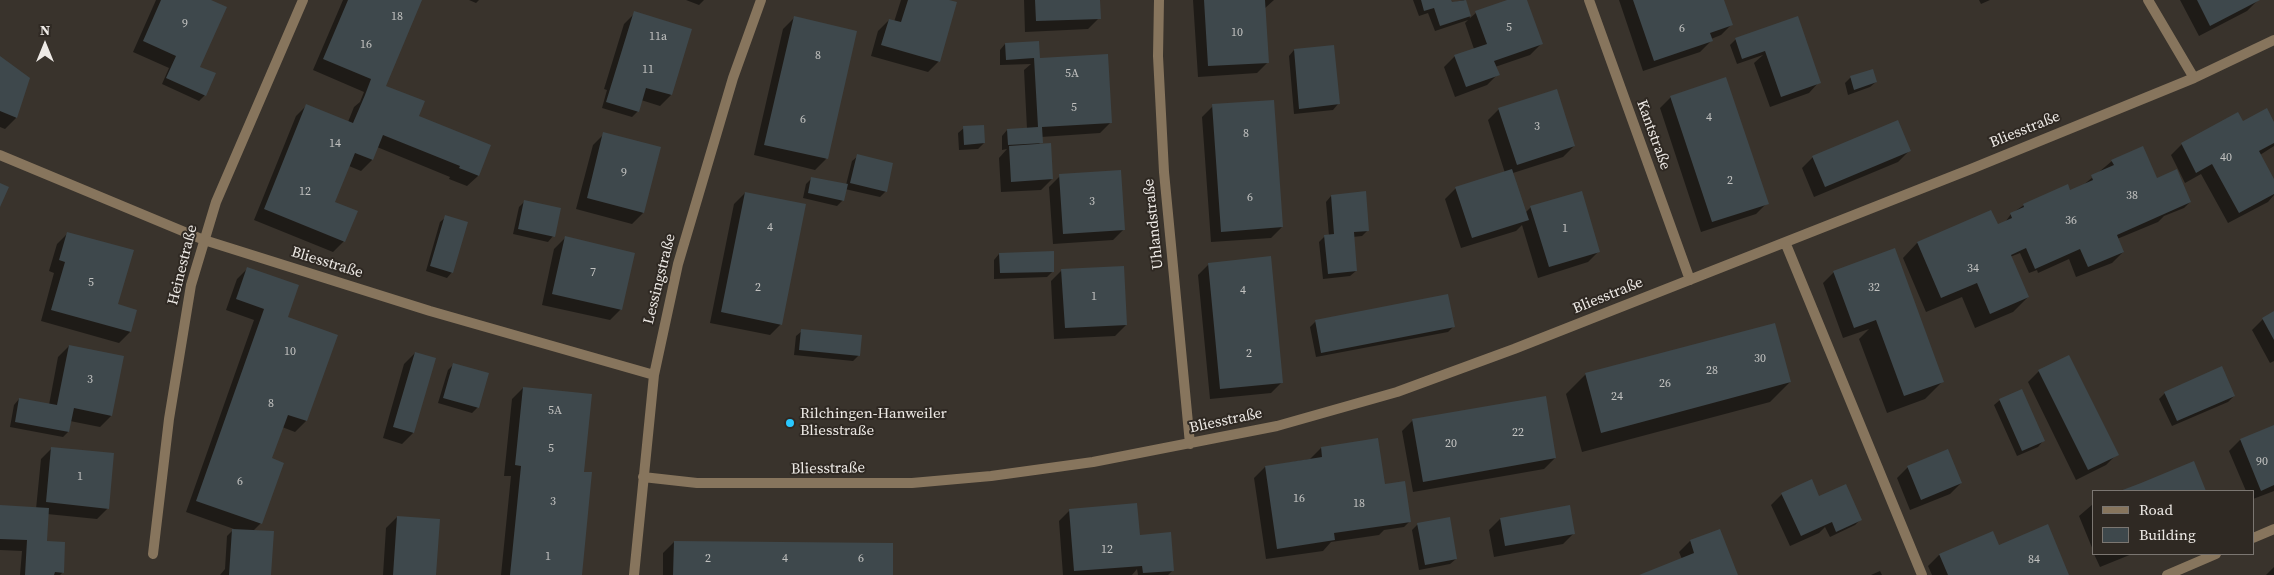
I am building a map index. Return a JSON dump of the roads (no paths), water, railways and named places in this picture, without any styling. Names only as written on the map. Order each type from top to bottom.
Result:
[{"type":"street","name":"Heinestraße","points":[[153,554],[169,419],[192,285],[204,240],[216,202],[303,0]]},
{"type":"street","name":"Lessingstraße","points":[[634,575],[654,375],[678,264],[733,78],[761,0]]},
{"type":"street","name":"Uhlandstraße","points":[[1159,0],[1158,56],[1164,172],[1190,444]]},
{"type":"street","name":"Kantstraße","points":[[1589,0],[1690,280]]},
{"type":"street","points":[[2148,0],[2194,78]]},
{"type":"street","name":"Bliesstraße","points":[[643,476],[698,483],[912,483],[1037,470],[1190,444],[1277,426],[1398,392],[1514,350],[2194,78],[2274,40]]},
{"type":"street","name":"Bliesstraße","points":[[0,155],[204,240],[430,311],[654,375]]},
{"type":"street","points":[[1785,242],[1922,575]]},
{"type":"street","points":[[2254,538],[2274,529]]},
{"type":"street","points":[[2167,575],[2214,555]]},
{"type":"place","name":"Rilchingen-Hanweiler Bliesstraße","points":[[790,423]]}]
